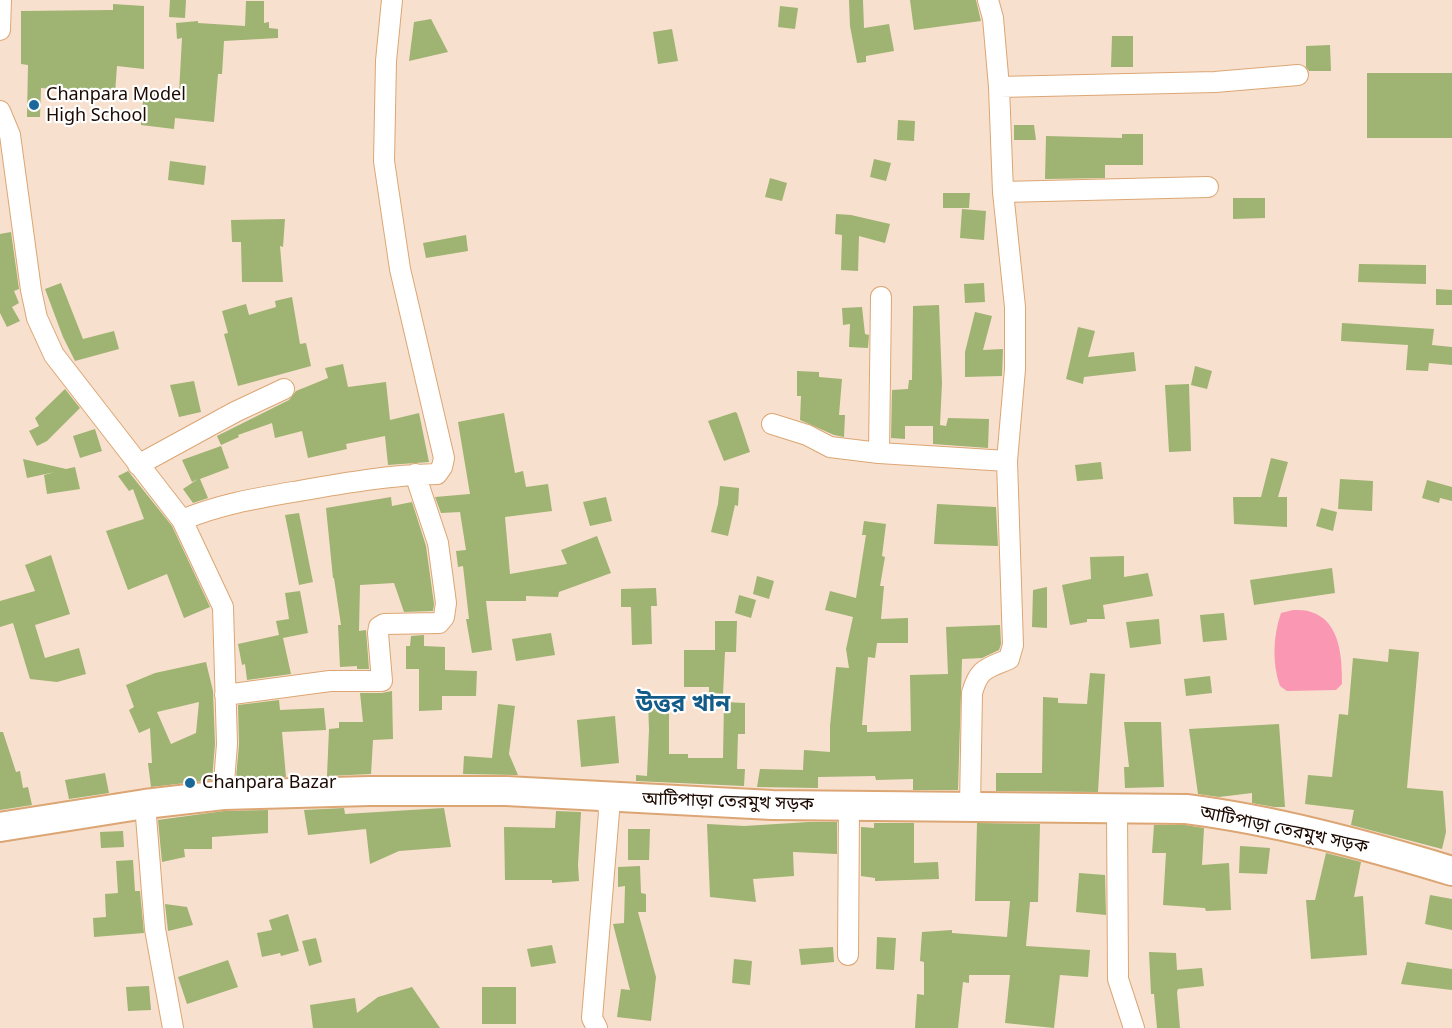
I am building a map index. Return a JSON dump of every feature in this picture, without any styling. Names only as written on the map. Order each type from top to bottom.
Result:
[{"type":"main road","name":"আটিপাড়া তেরমুখ সড়ক","points":[[0,827],[145,804],[223,795],[369,791],[506,791],[772,805],[1186,809],[1231,815],[1452,870]]},
{"type":"street","points":[[0,30],[1,0]]},
{"type":"street","points":[[182,520],[222,505],[352,482],[415,474],[437,474],[442,467],[444,458],[400,268],[384,161],[386,61],[392,0]]},
{"type":"street","points":[[970,806],[972,693],[976,676],[987,668],[1009,659],[1012,645],[1007,460],[1015,369],[1015,307],[1003,192],[999,87],[993,18],[988,0]]},
{"type":"street","points":[[999,87],[1215,82],[1298,75]]},
{"type":"street","points":[[0,111],[10,135],[31,290],[37,318],[54,355],[182,520],[223,607],[226,744],[223,795]]},
{"type":"street","points":[[1003,192],[1208,187]]},
{"type":"street","points":[[879,453],[881,297]]},
{"type":"street","points":[[138,465],[234,412],[284,389]]},
{"type":"street","points":[[772,424],[807,435],[830,447],[879,453],[1007,460]]},
{"type":"street","points":[[225,695],[330,681],[382,681],[379,627],[384,624],[439,623],[444,617],[446,603],[438,543],[415,474]]},
{"type":"street","points":[[597,1028],[592,1018],[609,813],[606,796]]},
{"type":"street","points":[[145,804],[155,929],[173,1028]]},
{"type":"street","points":[[848,955],[849,806]]},
{"type":"street","points":[[1117,809],[1118,979],[1134,1028]]},
{"type":"shaded area","points":[[1293,610],[1309,611],[1321,617],[1334,632],[1338,642],[1342,674],[1342,684],[1336,690],[1287,691],[1280,686],[1274,649],[1276,631],[1281,613]]},
{"type":"building","points":[[170,0],[186,0],[185,18],[169,17]]},
{"type":"building","points":[[849,0],[863,0],[864,28],[889,24],[894,51],[866,56],[866,62],[857,63],[850,26]]},
{"type":"building","points":[[910,0],[976,0],[981,21],[914,30]]},
{"type":"building","points":[[246,1],[264,1],[264,23],[269,22],[269,28],[278,29],[278,38],[224,41],[222,74],[218,74],[214,122],[175,118],[174,129],[141,125],[144,89],[179,93],[182,38],[177,39],[176,23],[198,21],[198,23],[245,26]]},
{"type":"building","points":[[113,4],[144,6],[144,69],[117,66],[115,93],[41,88],[40,117],[27,117],[28,65],[21,64],[21,11],[113,10]]},
{"type":"building","points":[[780,6],[798,8],[795,29],[778,27]]},
{"type":"building","points":[[431,19],[448,52],[409,61],[414,22]]},
{"type":"building","points":[[672,29],[678,61],[658,64],[653,32]]},
{"type":"building","points":[[1112,36],[1133,36],[1133,67],[1111,67]]},
{"type":"building","points":[[1330,45],[1331,71],[1309,71],[1306,67],[1306,46]]},
{"type":"building","points":[[1367,73],[1452,73],[1452,138],[1367,138]]},
{"type":"building","points":[[898,120],[915,121],[914,141],[897,140]]},
{"type":"building","points":[[1014,125],[1034,125],[1036,140],[1014,140]]},
{"type":"building","points":[[1122,134],[1143,134],[1143,165],[1105,165],[1105,178],[1045,179],[1046,136],[1122,138]]},
{"type":"building","points":[[874,159],[891,163],[886,181],[870,177]]},
{"type":"building","points":[[170,161],[206,166],[204,185],[168,180]]},
{"type":"building","points":[[770,178],[787,183],[782,201],[765,197]]},
{"type":"building","points":[[943,193],[970,193],[969,208],[943,208]]},
{"type":"building","points":[[1233,198],[1265,198],[1265,218],[1233,219]]},
{"type":"building","points":[[962,209],[986,211],[984,240],[960,238]]},
{"type":"building","points":[[836,214],[890,224],[885,243],[859,236],[858,271],[841,270],[842,235],[835,234]]},
{"type":"building","points":[[285,219],[283,247],[280,246],[283,282],[242,282],[241,242],[232,242],[231,220]]},
{"type":"building","points":[[11,232],[19,289],[14,291],[19,303],[12,307],[20,321],[7,327],[0,313],[0,234]]},
{"type":"building","points":[[466,235],[468,251],[426,258],[423,243]]},
{"type":"building","points":[[1359,264],[1426,265],[1426,284],[1358,282]]},
{"type":"building","points":[[61,283],[83,339],[114,331],[119,349],[75,361],[63,337],[45,289]]},
{"type":"building","points":[[984,283],[985,302],[965,303],[964,284]]},
{"type":"building","points":[[1436,289],[1452,290],[1452,305],[1436,305]]},
{"type":"building","points":[[292,297],[300,344],[306,343],[311,366],[238,386],[224,334],[228,333],[222,311],[246,304],[249,315],[276,307],[275,301]]},
{"type":"building","points":[[939,305],[942,383],[940,425],[946,426],[948,418],[989,419],[988,448],[933,444],[933,426],[905,426],[905,439],[891,438],[892,390],[908,389],[909,380],[912,380],[913,306]]},
{"type":"building","points":[[862,307],[865,334],[869,335],[868,348],[849,347],[850,324],[843,325],[842,308]]},
{"type":"building","points":[[975,312],[992,316],[983,350],[1003,349],[1002,376],[965,377],[965,352]]},
{"type":"building","points":[[1342,323],[1434,329],[1432,345],[1452,347],[1452,365],[1429,363],[1428,371],[1406,370],[1408,345],[1341,341]]},
{"type":"building","points":[[1078,327],[1095,331],[1088,357],[1134,352],[1136,371],[1084,377],[1083,384],[1066,379]]},
{"type":"building","points":[[343,364],[348,387],[386,382],[390,420],[419,413],[429,462],[388,465],[385,436],[346,444],[347,449],[308,458],[302,431],[275,438],[272,423],[238,435],[239,437],[221,445],[217,436],[289,400],[296,391],[328,378],[325,368]]},
{"type":"building","points":[[1195,366],[1212,371],[1207,389],[1191,385]]},
{"type":"building","points":[[797,371],[819,372],[819,377],[842,379],[839,415],[845,415],[844,437],[800,420],[801,396],[797,396]]},
{"type":"building","points":[[194,381],[201,412],[179,417],[170,385]]},
{"type":"building","points":[[1189,384],[1191,451],[1169,452],[1165,385]]},
{"type":"building","points":[[65,389],[80,408],[47,441],[37,446],[29,431],[39,426],[35,418]]},
{"type":"building","points":[[735,412],[750,452],[724,461],[708,421]]},
{"type":"building","points":[[504,413],[515,473],[523,471],[526,487],[548,484],[552,511],[505,517],[510,574],[567,564],[561,550],[597,536],[611,573],[559,592],[558,597],[526,596],[526,601],[486,601],[492,650],[472,653],[466,619],[469,619],[463,566],[458,567],[456,551],[466,550],[460,512],[441,513],[435,497],[470,494],[458,422]]},
{"type":"building","points":[[95,429],[102,451],[80,458],[73,436]]},
{"type":"building","points":[[221,446],[229,468],[200,479],[208,498],[193,503],[183,489],[198,479],[192,482],[182,460]]},
{"type":"building","points":[[1271,458],[1288,462],[1278,497],[1287,497],[1287,527],[1234,524],[1233,497],[1261,497]]},
{"type":"building","points":[[23,459],[66,469],[75,467],[80,489],[47,494],[44,475],[55,472],[27,478]]},
{"type":"building","points":[[1101,462],[1103,479],[1077,481],[1075,465]]},
{"type":"building","points":[[128,471],[172,526],[210,607],[184,618],[167,574],[128,590],[106,531],[144,519],[133,489],[129,491],[118,476]]},
{"type":"building","points":[[1340,479],[1373,481],[1372,511],[1338,509]]},
{"type":"building","points":[[1427,480],[1452,487],[1452,501],[1440,498],[1439,503],[1422,498]]},
{"type":"building","points":[[720,486],[739,488],[738,506],[735,505],[728,536],[711,532]]},
{"type":"building","points":[[391,497],[392,506],[412,502],[426,546],[433,611],[404,612],[394,583],[360,585],[359,631],[366,630],[369,669],[357,669],[357,666],[340,667],[338,625],[341,625],[333,578],[326,508]]},
{"type":"building","points":[[606,497],[612,521],[590,526],[583,502]]},
{"type":"building","points":[[937,504],[996,507],[998,546],[934,544]]},
{"type":"building","points":[[1321,508],[1337,512],[1333,531],[1316,526]]},
{"type":"building","points":[[299,513],[313,582],[299,585],[285,515]]},
{"type":"building","points":[[864,521],[886,524],[882,556],[885,557],[880,586],[884,586],[881,619],[908,618],[908,643],[877,643],[875,658],[868,657],[862,725],[867,725],[867,732],[911,731],[910,675],[948,674],[946,627],[1000,625],[999,650],[982,658],[962,659],[958,790],[913,790],[913,779],[876,780],[875,776],[818,777],[818,788],[757,787],[760,769],[803,770],[804,750],[830,752],[830,726],[836,667],[849,668],[846,649],[853,617],[825,610],[830,591],[856,598],[866,535],[862,535]]},
{"type":"building","points":[[51,555],[70,614],[35,625],[45,658],[79,648],[86,674],[57,682],[30,679],[13,623],[0,627],[0,601],[35,591],[25,565]]},
{"type":"building","points":[[1124,556],[1124,577],[1148,573],[1153,596],[1103,605],[1105,619],[1087,619],[1087,622],[1070,625],[1062,585],[1091,579],[1090,557]]},
{"type":"building","points":[[1332,568],[1335,593],[1254,605],[1250,580]]},
{"type":"building","points":[[757,576],[774,581],[769,599],[753,594]]},
{"type":"building","points":[[1047,587],[1047,628],[1032,627],[1033,590]]},
{"type":"building","points":[[656,588],[657,606],[651,606],[652,644],[632,645],[631,607],[621,607],[621,589]]},
{"type":"building","points":[[300,591],[308,633],[283,638],[291,674],[247,680],[245,664],[242,665],[238,644],[279,635],[276,621],[289,619],[285,593]]},
{"type":"building","points":[[739,595],[756,600],[751,618],[735,613]]},
{"type":"building","points":[[1224,613],[1227,640],[1203,642],[1200,615]]},
{"type":"building","points":[[1159,619],[1161,644],[1130,648],[1126,622]]},
{"type":"building","points":[[715,621],[737,621],[736,652],[725,652],[723,694],[709,693],[709,687],[684,687],[684,650],[715,650]]},
{"type":"building","points":[[551,633],[555,655],[516,661],[512,639]]},
{"type":"building","points":[[424,635],[424,646],[445,647],[445,670],[477,671],[476,696],[442,696],[442,710],[419,711],[419,669],[406,669],[406,646],[410,646],[411,636]]},
{"type":"building","points":[[1389,649],[1419,652],[1407,788],[1443,791],[1446,832],[1442,849],[1351,825],[1354,810],[1305,804],[1308,775],[1332,777],[1339,714],[1348,715],[1353,658],[1388,662]]},
{"type":"building","points":[[206,662],[213,691],[215,744],[212,780],[151,787],[148,763],[152,763],[150,728],[139,733],[129,710],[134,707],[126,685],[155,673]],"holes":[[[199,702],[196,733],[171,744],[157,712]]]},
{"type":"building","points":[[1090,673],[1105,674],[1098,792],[996,791],[996,773],[1042,773],[1043,697],[1058,698],[1058,703],[1087,704]]},
{"type":"building","points":[[1210,676],[1212,693],[1186,696],[1184,679]]},
{"type":"building","points":[[392,691],[393,739],[373,740],[371,774],[327,776],[329,729],[339,728],[339,722],[363,722],[360,693]]},
{"type":"building","points":[[648,699],[669,699],[669,754],[688,754],[688,758],[723,758],[724,702],[745,703],[745,734],[738,734],[737,769],[745,769],[744,786],[636,781],[636,775],[647,776]]},
{"type":"building","points":[[279,700],[280,710],[324,708],[326,730],[282,732],[286,777],[236,778],[239,744],[238,705]]},
{"type":"building","points":[[498,704],[515,706],[509,754],[518,775],[463,774],[464,756],[492,758]]},
{"type":"building","points":[[615,716],[619,763],[581,767],[577,720]]},
{"type":"building","points":[[1124,722],[1161,722],[1164,787],[1125,788],[1124,767],[1129,767]]},
{"type":"building","points":[[1279,724],[1285,807],[1252,803],[1252,793],[1219,797],[1198,794],[1189,729]]},
{"type":"building","points":[[0,732],[3,732],[16,772],[20,771],[23,788],[28,787],[32,805],[0,810]]},
{"type":"building","points":[[105,773],[109,793],[69,799],[65,780]]},
{"type":"building","points":[[344,808],[345,814],[444,808],[451,847],[399,851],[370,864],[366,829],[308,835],[304,810]]},
{"type":"building","points":[[268,810],[268,833],[212,837],[212,849],[184,849],[185,857],[162,862],[158,820],[224,811]]},
{"type":"building","points":[[556,811],[581,812],[579,881],[552,883],[552,880],[505,880],[504,827],[555,828]]},
{"type":"building","points":[[837,822],[837,854],[793,852],[794,876],[753,879],[756,902],[710,897],[707,824],[744,826]]},
{"type":"building","points":[[874,823],[914,823],[914,863],[938,862],[939,879],[875,881],[875,878],[861,876],[861,827],[874,828]]},
{"type":"building","points":[[977,823],[1040,824],[1038,902],[1030,902],[1026,946],[1090,950],[1088,977],[1060,975],[1054,1028],[1005,1023],[1010,975],[969,975],[969,983],[963,982],[958,1028],[915,1028],[917,994],[924,995],[924,962],[920,961],[922,932],[952,930],[952,933],[1007,937],[1010,901],[975,901]]},
{"type":"building","points":[[1154,825],[1185,825],[1204,828],[1202,865],[1229,863],[1231,910],[1206,911],[1205,908],[1163,905],[1166,853],[1152,853]]},
{"type":"building","points":[[628,829],[650,829],[649,860],[628,860]]},
{"type":"building","points":[[123,831],[124,847],[101,848],[100,832]]},
{"type":"building","points":[[1240,846],[1270,848],[1267,874],[1239,873]]},
{"type":"building","points":[[1326,853],[1361,862],[1354,897],[1363,896],[1367,955],[1311,959],[1306,900],[1315,900]]},
{"type":"building","points":[[133,860],[135,891],[140,891],[144,933],[94,937],[93,918],[106,917],[105,894],[118,893],[116,861]]},
{"type":"building","points":[[640,866],[641,893],[646,894],[646,912],[638,912],[656,977],[651,1021],[617,1017],[621,989],[630,990],[613,924],[624,923],[625,886],[618,887],[618,867]]},
{"type":"building","points":[[1079,873],[1105,875],[1106,915],[1076,912]]},
{"type":"building","points":[[1430,895],[1452,899],[1452,930],[1425,924]]},
{"type":"building","points":[[165,904],[187,907],[193,925],[168,931]]},
{"type":"building","points":[[288,914],[299,951],[281,956],[280,953],[262,957],[257,933],[272,930],[269,920]]},
{"type":"building","points":[[877,937],[896,938],[894,970],[876,969]]},
{"type":"building","points":[[316,938],[322,962],[309,966],[302,941]]},
{"type":"building","points":[[552,945],[556,963],[531,967],[527,949]]},
{"type":"building","points":[[833,947],[834,962],[801,965],[799,949]]},
{"type":"building","points":[[1149,952],[1176,953],[1177,970],[1202,968],[1204,986],[1178,989],[1180,1028],[1157,1028],[1154,994],[1151,994]]},
{"type":"building","points":[[734,959],[752,961],[750,985],[732,983]]},
{"type":"building","points":[[228,960],[238,987],[187,1004],[178,977]]},
{"type":"building","points":[[1407,962],[1452,969],[1452,990],[1401,984]]},
{"type":"building","points":[[149,986],[151,1010],[128,1011],[126,987]]},
{"type":"building","points":[[412,987],[440,1028],[313,1028],[310,1005],[355,998],[357,1013],[378,997]]},
{"type":"building","points":[[482,987],[516,987],[516,1024],[482,1024]]},
{"type":"place","name":"Chanpara Model High School","points":[[34,105]]},
{"type":"place","name":"Chanpara Bazar","points":[[190,783]]},
{"type":"district","name":"উত্তর খান","points":[[683,704]]}]
